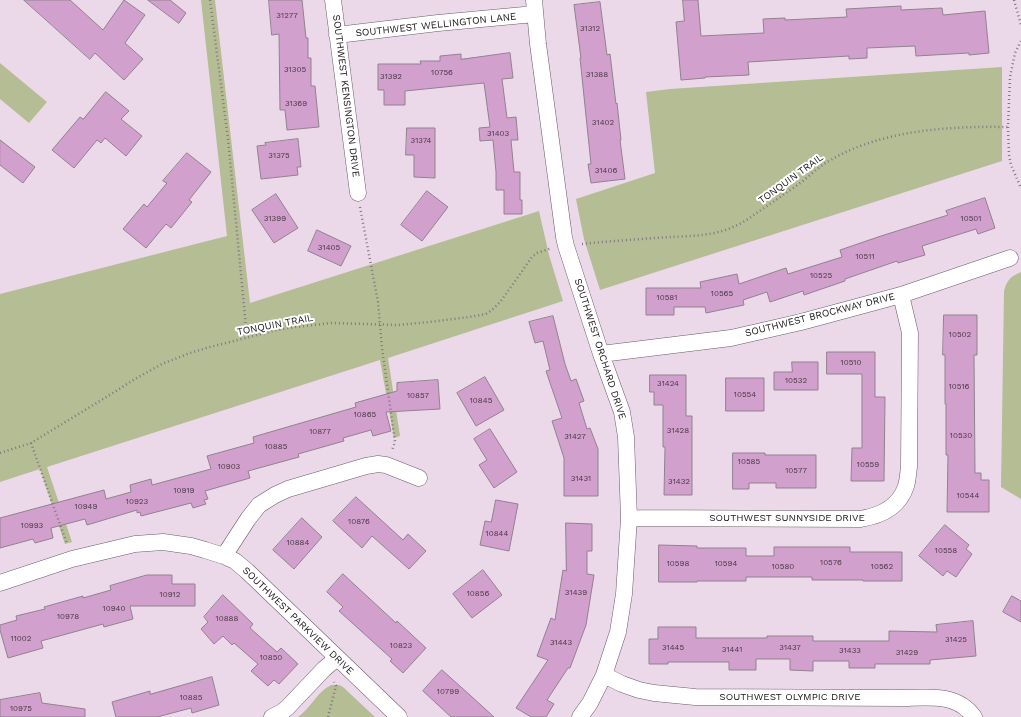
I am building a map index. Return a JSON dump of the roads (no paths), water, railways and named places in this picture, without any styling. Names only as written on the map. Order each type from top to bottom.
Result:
[{"type":"street","name":"SOUTHWEST KENSINGTON DRIVE","points":[[333,0],[358,193]]},
{"type":"street","name":"SOUTHWEST WELLINGTON LANE","points":[[337,35],[438,23],[535,7]]},
{"type":"street","name":"SOUTHWEST ORCHARD DRIVE","points":[[535,7],[538,44],[564,237],[601,354],[622,412],[626,437],[629,518],[624,594],[618,632],[604,675],[590,703],[580,717]]},
{"type":"street","name":"SOUTHWEST BROCKWAY DRIVE","points":[[601,354],[731,338],[801,322],[901,295],[1010,258]]},
{"type":"street","name":"SOUTHWEST SUNNYSIDE DRIVE","points":[[629,518],[860,519],[874,517],[887,510],[900,499],[906,486],[909,467],[910,333],[901,295]]},
{"type":"street","points":[[224,556],[253,511],[259,505],[288,489],[366,466],[378,464],[386,465],[419,478]]},
{"type":"street","name":"SOUTHWEST PARKVIEW DRIVE","points":[[0,583],[72,559],[135,544],[163,542],[192,546],[224,556],[235,561],[247,571],[399,717]]},
{"type":"street","points":[[272,717],[288,707],[324,669],[337,658]]},
{"type":"street","name":"SOUTHWEST OLYMPIC DRIVE","points":[[604,675],[639,690],[696,697],[934,697],[948,699],[960,704],[972,713],[974,717]]}]
